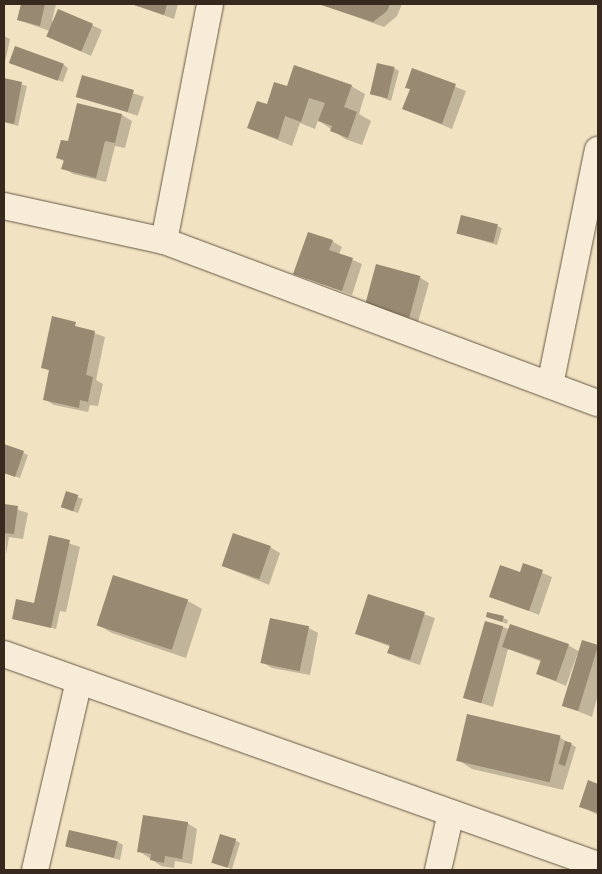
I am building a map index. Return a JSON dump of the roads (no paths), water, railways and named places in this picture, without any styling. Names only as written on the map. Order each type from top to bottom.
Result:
[{"type":"street","points":[[164,241],[210,4]]},
{"type":"street","points":[[550,385],[598,150]]},
{"type":"street","points":[[4,206],[164,241],[598,404]]},
{"type":"street","points":[[4,654],[598,865]]},
{"type":"street","points":[[36,870],[79,680]]},
{"type":"street","points":[[438,870],[451,813]]}]
